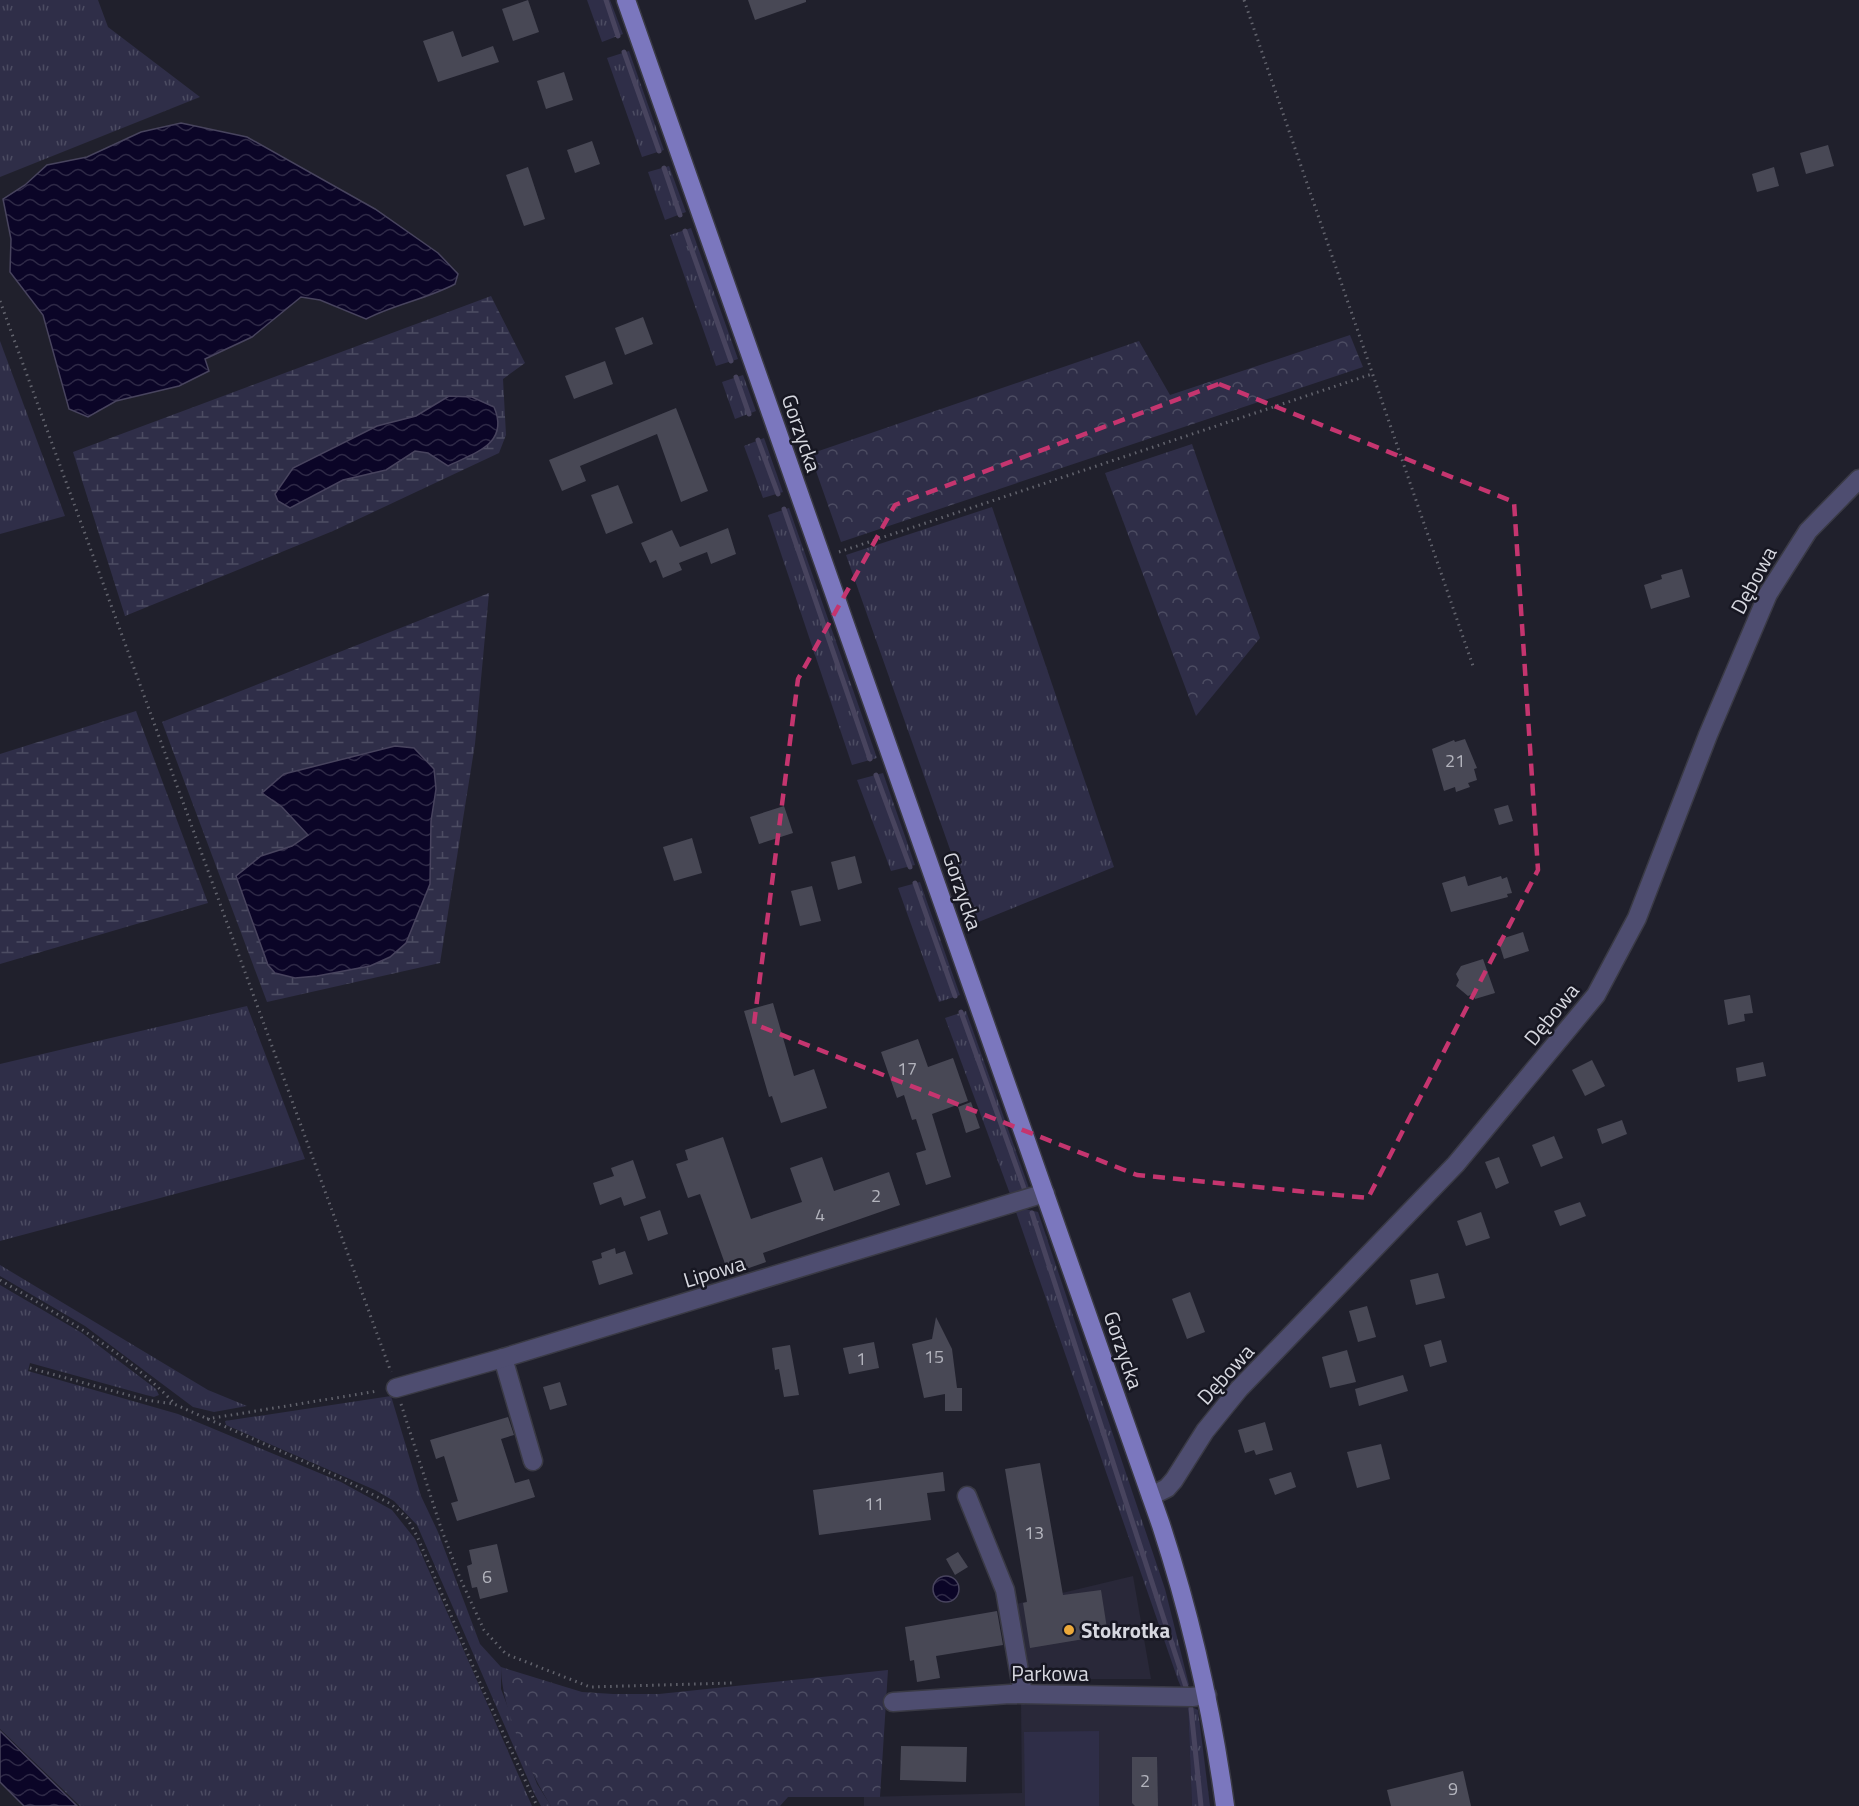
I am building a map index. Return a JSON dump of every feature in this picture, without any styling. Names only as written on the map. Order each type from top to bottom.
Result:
[{"type":"main road","name":"Gorzycka","points":[[626,0],[1151,1496],[1181,1589],[1208,1695],[1225,1806]]},
{"type":"street","name":"Dębowa","points":[[1151,1496],[1167,1488],[1174,1480],[1205,1431],[1239,1389],[1456,1164],[1596,995],[1637,918],[1712,725],[1768,594],[1808,531],[1859,479]]},
{"type":"street","name":"Lipowa","points":[[396,1388],[503,1358],[1045,1193]]},
{"type":"street","points":[[503,1358],[533,1461]]},
{"type":"street","points":[[967,1496],[1005,1590],[1023,1694]]},
{"type":"street","name":"Parkowa","points":[[893,1702],[1023,1694],[1208,1695]]},
{"type":"path","points":[[1244,0],[1473,666]]},
{"type":"path","points":[[0,302],[224,909],[396,1388],[441,1528],[460,1578],[484,1630],[506,1654],[590,1687],[732,1683]]},
{"type":"path","points":[[822,558],[1372,374]]},
{"type":"path","points":[[0,1280],[84,1330],[151,1380],[174,1404]]},
{"type":"path","points":[[30,1368],[146,1400],[174,1404],[339,1476],[391,1504],[407,1518],[425,1551],[481,1685],[537,1806]]},
{"type":"path","points":[[205,1419],[318,1403],[396,1388]]},
{"type":"highlighted area","points":[[1219,384],[1514,502],[1538,870],[1368,1198],[1137,1175],[754,1024],[798,679],[895,505]]},
{"type":"shaded area","points":[[1133,1576],[1151,1679],[1030,1679],[1016,1604]]},
{"type":"shaded area","points":[[1021,1701],[1188,1705],[1192,1806],[864,1806],[864,1797],[1022,1793]]},
{"type":"green space","points":[[0,0],[98,0],[108,27],[200,97],[0,177]]},
{"type":"green space","points":[[587,0],[610,0],[623,34],[602,42]]},
{"type":"green space","points":[[629,51],[664,150],[642,157],[607,58]]},
{"type":"green space","points":[[669,166],[686,212],[665,220],[648,172]]},
{"type":"green space","points":[[691,228],[738,359],[716,366],[670,235]]},
{"type":"green space","points":[[491,296],[525,363],[503,379],[506,435],[499,453],[333,531],[125,616],[73,452]]},
{"type":"green space","points":[[1350,335],[1363,367],[841,542],[810,454],[1139,341],[1170,395]]},
{"type":"green space","points":[[0,341],[65,516],[0,534]]},
{"type":"green space","points":[[743,375],[756,411],[735,419],[722,382]]},
{"type":"green space","points":[[764,438],[783,492],[763,498],[744,446]]},
{"type":"green space","points":[[1192,444],[1260,638],[1196,716],[1105,473]]},
{"type":"green space","points":[[992,507],[1114,867],[976,923],[846,555]]},
{"type":"green space","points":[[789,508],[877,758],[852,765],[768,515]]},
{"type":"green space","points":[[489,593],[475,744],[440,963],[267,1002],[162,722]]},
{"type":"green space","points":[[136,711],[208,903],[0,964],[0,754]]},
{"type":"green space","points":[[883,773],[915,865],[891,871],[857,780]]},
{"type":"green space","points":[[920,882],[960,995],[939,1002],[898,888]]},
{"type":"green space","points":[[247,1006],[305,1159],[0,1241],[0,1064]]},
{"type":"green space","points":[[966,1011],[1029,1188],[1010,1194],[945,1018]]},
{"type":"green space","points":[[1025,1209],[1038,1212],[1165,1589],[1189,1685],[1181,1687],[1178,1680],[1016,1212]]},
{"type":"green space","points":[[0,1265],[208,1390],[247,1406],[214,1412],[193,1407],[85,1326],[0,1276]]},
{"type":"green space","points":[[0,1285],[82,1333],[156,1389],[159,1395],[154,1397],[30,1363],[28,1371],[178,1414],[341,1482],[392,1510],[415,1539],[532,1806],[80,1806],[0,1729]]},
{"type":"green space","points":[[391,1396],[421,1496],[438,1532],[480,1644],[501,1667],[501,1689],[537,1784],[551,1806],[541,1806],[534,1793],[417,1525],[394,1501],[375,1490],[226,1425],[225,1421]]},
{"type":"green space","points":[[501,1667],[582,1692],[613,1694],[659,1694],[888,1670],[880,1797],[788,1797],[780,1806],[551,1806],[534,1775],[511,1719],[502,1683]]},
{"type":"green space","points":[[1188,1705],[1198,1710],[1210,1806],[1192,1806]]},
{"type":"green space","points":[[1099,1731],[1099,1806],[1025,1806],[1024,1732]]},
{"type":"water","points":[[181,123],[247,137],[375,209],[438,253],[458,274],[455,284],[366,319],[320,300],[301,297],[252,337],[205,359],[209,371],[179,386],[116,401],[88,417],[69,409],[43,315],[10,272],[11,239],[3,199],[25,185],[47,165],[87,157],[141,132]]},
{"type":"water","points":[[449,396],[472,397],[494,407],[498,420],[497,430],[487,445],[478,451],[448,466],[428,453],[415,451],[386,470],[343,480],[290,508],[278,501],[275,494],[293,468],[377,426],[416,416]]},
{"type":"water","points":[[395,746],[414,748],[434,769],[436,789],[431,821],[430,884],[406,943],[390,957],[370,966],[295,978],[275,973],[268,965],[236,876],[261,856],[292,846],[308,835],[282,807],[262,793],[284,774]]},
{"type":"water","points":[[946,1576],[955,1580],[959,1589],[955,1598],[946,1602],[937,1598],[933,1589],[937,1580]]},
{"type":"water","points":[[0,1731],[77,1806],[24,1806],[0,1782]]},
{"type":"building","points":[[528,0],[539,32],[513,41],[502,9]]},
{"type":"building","points":[[748,0],[806,0],[806,2],[755,20]]},
{"type":"building","points":[[453,31],[462,57],[493,46],[499,62],[438,82],[423,41]]},
{"type":"building","points":[[564,72],[573,100],[546,109],[537,81]]},
{"type":"building","points":[[592,141],[600,164],[575,173],[567,150]]},
{"type":"building","points":[[1828,145],[1834,166],[1806,174],[1800,153]]},
{"type":"building","points":[[528,167],[545,219],[524,226],[506,175]]},
{"type":"building","points":[[1774,167],[1779,186],[1757,192],[1752,174]]},
{"type":"building","points":[[643,317],[653,344],[625,355],[615,328]]},
{"type":"building","points":[[605,361],[613,384],[574,399],[565,376]]},
{"type":"building","points":[[676,408],[708,491],[681,502],[657,434],[580,466],[586,481],[562,491],[549,460]]},
{"type":"building","points":[[618,485],[633,523],[606,534],[591,495]]},
{"type":"building","points":[[728,528],[736,554],[711,564],[707,552],[679,563],[682,570],[663,578],[656,560],[650,563],[641,543],[672,530],[680,547]]},
{"type":"building","points":[[1682,569],[1690,597],[1651,609],[1644,585],[1662,579],[1661,575]]},
{"type":"building","points":[[1465,739],[1477,768],[1474,769],[1477,780],[1468,783],[1470,787],[1456,792],[1455,787],[1444,791],[1432,749],[1454,740],[1455,742]]},
{"type":"building","points":[[1508,805],[1513,821],[1499,825],[1494,809]]},
{"type":"building","points":[[784,806],[793,833],[759,844],[750,817]]},
{"type":"building","points":[[692,838],[702,873],[674,881],[663,847]]},
{"type":"building","points":[[855,856],[862,883],[838,890],[831,862]]},
{"type":"building","points":[[1465,876],[1468,886],[1501,876],[1502,879],[1507,877],[1512,893],[1507,894],[1508,897],[1451,912],[1442,883]]},
{"type":"building","points":[[812,886],[821,921],[800,926],[791,891]]},
{"type":"building","points":[[1523,932],[1529,951],[1504,959],[1498,940]]},
{"type":"building","points":[[1483,959],[1495,993],[1475,999],[1473,994],[1468,996],[1456,986],[1459,980],[1456,974],[1461,966]]},
{"type":"building","points":[[1750,995],[1753,1013],[1744,1014],[1745,1021],[1728,1025],[1724,1000]]},
{"type":"building","points":[[773,1003],[794,1076],[814,1069],[827,1108],[781,1123],[772,1096],[769,1097],[744,1011]]},
{"type":"building","points":[[918,1039],[928,1067],[953,1058],[968,1101],[932,1114],[951,1177],[926,1185],[916,1153],[926,1150],[916,1119],[912,1120],[904,1095],[897,1098],[881,1052]]},
{"type":"building","points":[[1592,1060],[1605,1086],[1585,1096],[1572,1070]]},
{"type":"building","points":[[1763,1062],[1766,1076],[1738,1082],[1736,1068]]},
{"type":"building","points":[[971,1102],[980,1128],[966,1133],[958,1107]]},
{"type":"building","points":[[1622,1120],[1627,1134],[1602,1144],[1597,1129]]},
{"type":"building","points":[[1554,1136],[1563,1158],[1541,1167],[1532,1145]]},
{"type":"building","points":[[723,1137],[751,1219],[802,1202],[790,1168],[822,1157],[834,1191],[889,1172],[900,1205],[763,1253],[766,1262],[729,1275],[700,1194],[688,1198],[676,1164],[688,1160],[685,1150]]},
{"type":"building","points":[[1499,1157],[1509,1183],[1496,1189],[1485,1162]]},
{"type":"building","points":[[633,1160],[646,1198],[624,1206],[621,1197],[600,1205],[593,1183],[614,1176],[611,1168]]},
{"type":"building","points":[[1580,1202],[1586,1216],[1560,1226],[1554,1211]]},
{"type":"building","points":[[660,1210],[668,1234],[648,1241],[640,1217]]},
{"type":"building","points":[[1481,1212],[1490,1238],[1466,1246],[1457,1221]]},
{"type":"building","points":[[615,1248],[616,1254],[625,1251],[633,1274],[599,1285],[592,1261],[602,1258],[601,1253]]},
{"type":"building","points":[[1438,1273],[1445,1298],[1416,1305],[1410,1280]]},
{"type":"building","points":[[1190,1292],[1205,1332],[1187,1339],[1172,1299]]},
{"type":"building","points":[[1367,1306],[1376,1337],[1358,1342],[1349,1311]]},
{"type":"building","points":[[936,1317],[952,1349],[957,1388],[962,1388],[962,1411],[945,1411],[945,1394],[924,1398],[912,1344],[932,1339]]},
{"type":"building","points":[[1441,1340],[1447,1362],[1430,1367],[1424,1345]]},
{"type":"building","points":[[874,1342],[879,1368],[849,1374],[843,1348]]},
{"type":"building","points":[[790,1345],[799,1395],[784,1397],[779,1369],[775,1370],[772,1348]]},
{"type":"building","points":[[1347,1350],[1356,1382],[1330,1388],[1322,1357]]},
{"type":"building","points":[[1403,1375],[1408,1391],[1359,1406],[1355,1389]]},
{"type":"building","points":[[560,1382],[567,1405],[550,1410],[543,1387]]},
{"type":"building","points":[[508,1417],[514,1435],[501,1439],[515,1483],[529,1479],[535,1497],[457,1521],[451,1503],[458,1501],[444,1456],[436,1459],[430,1440]]},
{"type":"building","points":[[1265,1422],[1273,1450],[1256,1455],[1254,1450],[1245,1453],[1238,1430]]},
{"type":"building","points":[[1381,1444],[1390,1479],[1357,1488],[1347,1452]]},
{"type":"building","points":[[1040,1463],[1063,1595],[1101,1590],[1108,1635],[1030,1648],[1023,1603],[1027,1602],[1005,1469]]},
{"type":"building","points":[[943,1472],[945,1491],[927,1493],[931,1520],[819,1535],[813,1490]]},
{"type":"building","points":[[1291,1472],[1296,1487],[1275,1495],[1269,1479]]},
{"type":"building","points":[[497,1544],[508,1592],[480,1599],[477,1587],[472,1588],[467,1566],[472,1564],[469,1550]]},
{"type":"building","points":[[958,1552],[968,1567],[955,1575],[946,1559]]},
{"type":"building","points":[[997,1611],[1003,1645],[936,1656],[940,1678],[917,1682],[914,1660],[910,1661],[905,1627]]},
{"type":"building","points":[[901,1746],[967,1747],[966,1782],[900,1780]]},
{"type":"building","points":[[1132,1757],[1157,1757],[1158,1806],[1135,1806],[1132,1803]]},
{"type":"building","points":[[1463,1771],[1471,1806],[1391,1806],[1387,1790]]},
{"type":"waterway","points":[[606,0],[618,36]]},
{"type":"waterway","points":[[624,52],[659,151]]},
{"type":"waterway","points":[[664,168],[680,215]]},
{"type":"waterway","points":[[685,231],[731,361]]},
{"type":"waterway","points":[[736,377],[749,414]]},
{"type":"waterway","points":[[758,440],[778,494]]},
{"type":"waterway","points":[[784,509],[870,759]]},
{"type":"waterway","points":[[876,775],[910,867]]},
{"type":"waterway","points":[[915,883],[955,996]]},
{"type":"waterway","points":[[961,1012],[1024,1188]]},
{"type":"waterway","points":[[1032,1213],[1186,1687]]},
{"type":"waterway","points":[[1191,1709],[1201,1806]]},
{"type":"place","name":"Stokrotka","points":[[1069,1630]]}]
